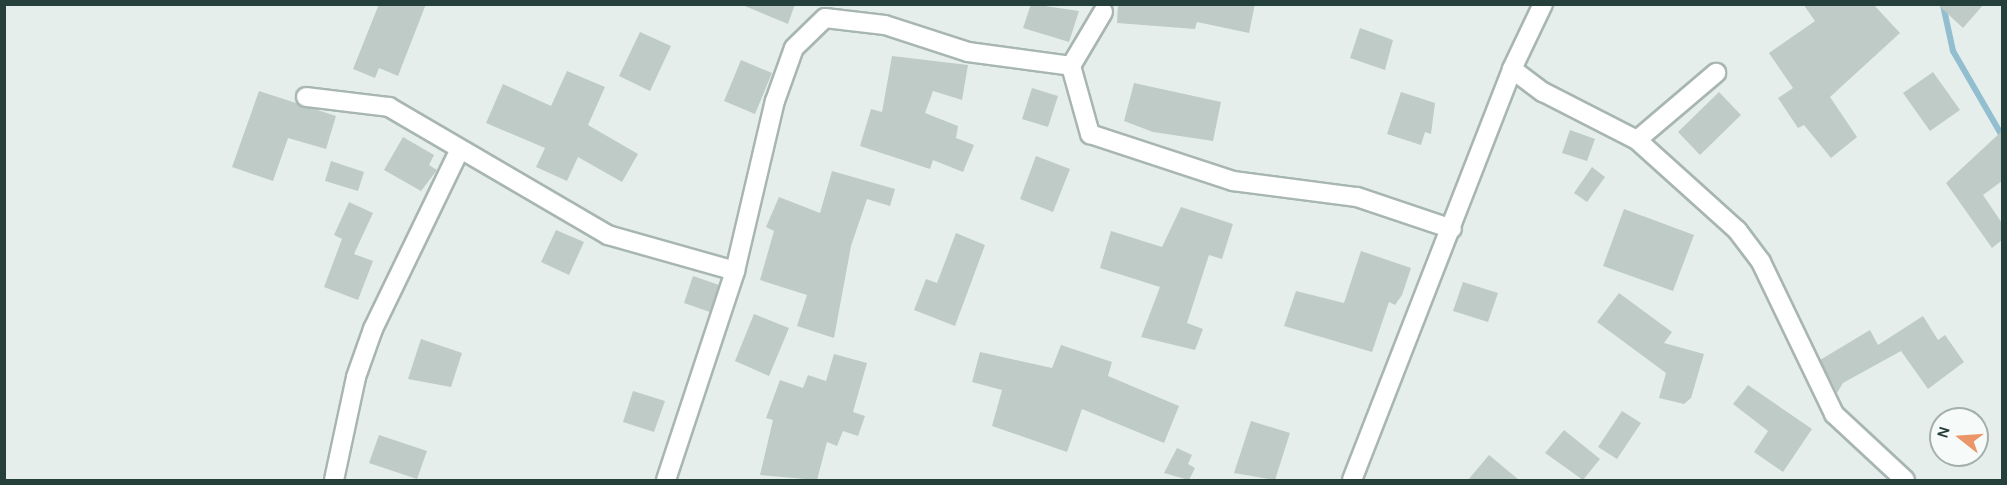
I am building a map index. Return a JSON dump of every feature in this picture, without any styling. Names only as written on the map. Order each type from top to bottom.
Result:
[{"type":"street","points":[[1352,480],[1452,229],[1512,69],[1543,4]]},
{"type":"street","points":[[666,480],[735,271],[775,101],[794,48],[826,11],[885,25],[968,52],[1071,66]]},
{"type":"street","points":[[1102,12],[1071,66],[1090,134],[1233,181],[1357,197],[1452,229]]},
{"type":"street","points":[[1512,69],[1543,92],[1637,140],[1737,230],[1761,262],[1834,414],[1905,480]]},
{"type":"street","points":[[1637,140],[1716,73]]},
{"type":"street","points":[[306,97],[388,107],[459,151],[608,235],[735,271]]},
{"type":"street","points":[[334,480],[356,377],[373,329],[459,151]]},
{"type":"building","points":[[379,4],[426,4],[398,76],[379,68],[375,78],[353,69]]},
{"type":"building","points":[[740,4],[795,4],[788,24]]},
{"type":"building","points":[[1031,4],[1079,11],[1069,42],[1023,28]]},
{"type":"building","points":[[1118,4],[1255,4],[1249,33],[1197,22],[1195,29],[1117,23]]},
{"type":"building","points":[[1803,4],[1873,4],[1900,33],[1830,97],[1857,137],[1831,158],[1804,125],[1798,128],[1778,98],[1793,88],[1769,53],[1815,21]]},
{"type":"building","points":[[1937,4],[1984,4],[1963,28]]},
{"type":"building","points":[[1360,28],[1393,40],[1385,70],[1350,58]]},
{"type":"building","points":[[640,32],[671,46],[650,91],[619,76]]},
{"type":"building","points":[[892,56],[968,65],[962,100],[933,91],[925,113],[958,126],[956,138],[974,145],[963,172],[933,160],[930,169],[860,146],[871,109],[882,112]]},
{"type":"building","points":[[741,60],[772,73],[755,114],[724,101]]},
{"type":"building","points":[[567,71],[605,87],[588,125],[638,154],[622,182],[578,157],[567,181],[536,167],[545,148],[486,123],[503,84],[551,106]]},
{"type":"building","points":[[1933,72],[1960,110],[1930,131],[1903,93]]},
{"type":"building","points":[[1134,83],[1221,102],[1213,141],[1153,132],[1124,121]]},
{"type":"building","points":[[1032,88],[1058,96],[1048,127],[1022,119]]},
{"type":"building","points":[[259,91],[336,116],[326,149],[288,138],[273,181],[232,167]]},
{"type":"building","points":[[1401,92],[1435,103],[1431,134],[1425,132],[1421,145],[1387,134]]},
{"type":"building","points":[[1719,92],[1741,115],[1700,155],[1678,132]]},
{"type":"building","points":[[1570,130],[1595,139],[1587,161],[1562,153]]},
{"type":"building","points":[[2002,131],[2002,181],[1983,195],[2002,223],[2002,240],[1992,248],[1946,183]]},
{"type":"building","points":[[403,137],[434,155],[429,165],[437,170],[421,191],[384,170]]},
{"type":"building","points":[[1036,156],[1070,169],[1053,212],[1020,199]]},
{"type":"building","points":[[331,161],[364,172],[358,191],[325,181]]},
{"type":"building","points":[[1592,167],[1605,177],[1587,202],[1574,193]]},
{"type":"building","points":[[832,171],[895,189],[890,206],[867,199],[851,246],[834,338],[797,326],[807,295],[760,280],[774,231],[766,227],[779,197],[820,213]]},
{"type":"building","points":[[349,202],[373,213],[354,254],[373,261],[358,300],[324,287],[342,239],[334,235]]},
{"type":"building","points":[[1181,207],[1233,224],[1222,259],[1209,255],[1187,323],[1203,329],[1195,350],[1141,337],[1160,287],[1100,268],[1111,231],[1162,247]]},
{"type":"building","points":[[1624,209],[1694,235],[1673,291],[1603,266]]},
{"type":"building","points":[[556,230],[584,242],[569,275],[541,262]]},
{"type":"building","points":[[956,233],[985,245],[955,326],[914,310],[926,279],[937,283]]},
{"type":"building","points":[[1361,251],[1411,268],[1402,295],[1395,305],[1389,302],[1372,352],[1284,326],[1296,291],[1344,303]]},
{"type":"building","points":[[693,276],[719,285],[710,312],[684,303]]},
{"type":"building","points":[[1463,282],[1498,293],[1488,322],[1453,311]]},
{"type":"building","points":[[1619,293],[1672,332],[1664,343],[1704,354],[1691,398],[1684,404],[1659,398],[1666,373],[1597,322]]},
{"type":"building","points":[[754,314],[789,328],[769,376],[735,361]]},
{"type":"building","points":[[1923,316],[1938,340],[1945,335],[1964,362],[1928,389],[1901,351],[1843,383],[1837,393],[1820,360],[1870,330],[1878,345]]},
{"type":"building","points":[[421,339],[462,353],[451,387],[408,379]]},
{"type":"building","points":[[1061,345],[1112,362],[1108,376],[1179,406],[1164,443],[1082,409],[1067,452],[992,426],[1002,390],[972,382],[980,352],[1052,368]]},
{"type":"building","points":[[834,354],[867,363],[853,412],[865,416],[858,436],[843,431],[837,446],[827,442],[817,480],[760,475],[773,420],[766,418],[780,380],[803,388],[808,375],[826,381]]},
{"type":"building","points":[[1748,385],[1812,429],[1783,472],[1754,452],[1768,431],[1733,404]]},
{"type":"building","points":[[633,391],[665,401],[654,432],[623,422]]},
{"type":"building","points":[[1622,411],[1641,423],[1617,459],[1598,447]]},
{"type":"building","points":[[1251,421],[1290,433],[1275,480],[1234,473]]},
{"type":"building","points":[[1564,430],[1600,459],[1583,480],[1545,453]]},
{"type":"building","points":[[379,435],[427,451],[417,479],[369,463]]},
{"type":"building","points":[[1177,448],[1192,455],[1188,464],[1195,468],[1189,480],[1164,473]]},
{"type":"building","points":[[1489,455],[1519,480],[1468,480]]},
{"type":"waterway","points":[[1943,5],[1953,51],[2002,136]]}]
